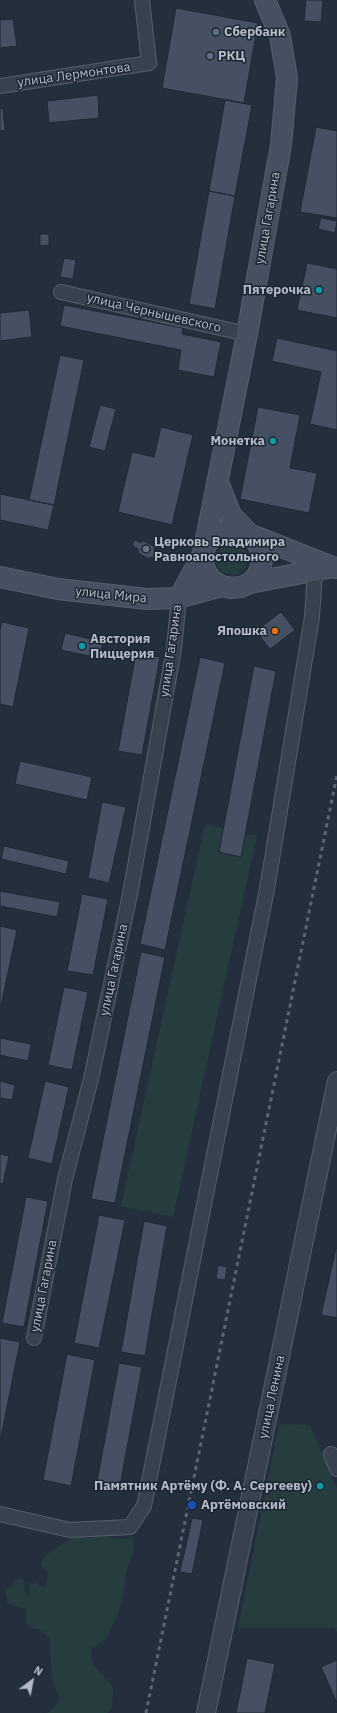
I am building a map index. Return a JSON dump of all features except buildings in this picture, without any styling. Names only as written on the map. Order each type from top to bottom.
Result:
[{"type":"main road","name":"улица Гагарина","points":[[203,554],[247,334],[281,145],[287,78],[280,36],[265,0]]},
{"type":"main road","points":[[218,482],[231,515],[255,540],[260,548],[262,558],[261,567],[250,583]]},
{"type":"main road","points":[[179,598],[203,554],[206,545],[212,537],[220,532],[230,529],[239,530],[328,569]]},
{"type":"main road","points":[[203,554],[203,564],[207,574],[213,581],[222,586],[231,588],[241,587],[250,583],[328,569]]},
{"type":"main road","name":"улица Мира","points":[[0,577],[58,589],[147,599],[179,598],[222,586]]},
{"type":"street","name":"улица Лермонтова","points":[[0,86],[149,63],[142,0]]},
{"type":"street","name":"улица Чернышевского","points":[[61,292],[247,334]]},
{"type":"street","points":[[0,1514],[70,1530],[130,1527],[144,1506],[267,889],[312,617],[328,569]]},
{"type":"street","name":"улица Гагарина","points":[[34,1338],[65,1179],[91,1079],[130,894],[174,649],[179,598]]},
{"type":"street","name":"улица Ленина","points":[[206,1713],[337,1081]]},
{"type":"street","points":[[331,1454],[337,1469]]},
{"type":"green space","points":[[229,543],[235,543],[245,550],[248,559],[247,565],[241,572],[235,575],[229,575],[219,568],[216,562],[216,556],[223,546]]},
{"type":"green space","points":[[205,824],[257,836],[173,1217],[121,1206]]},
{"type":"green space","points":[[279,1424],[310,1425],[337,1488],[337,1632],[334,1628],[238,1628]]},
{"type":"green space","points":[[103,1534],[114,1539],[132,1538],[134,1550],[127,1569],[121,1606],[107,1638],[91,1649],[93,1664],[113,1687],[112,1708],[107,1713],[47,1713],[60,1700],[52,1680],[49,1638],[41,1630],[30,1628],[26,1622],[26,1609],[8,1604],[5,1591],[7,1588],[12,1587],[18,1578],[24,1581],[25,1593],[28,1594],[30,1592],[30,1583],[36,1582],[41,1587],[46,1586],[48,1572],[43,1568],[41,1563],[46,1555],[74,1536],[89,1538]]},
{"type":"railway","points":[[146,1713],[337,775]]},
{"type":"place","name":"Сбербанк","points":[[216,32]]},
{"type":"place","name":"РКЦ","points":[[210,56]]},
{"type":"place","name":"Пятерочка","points":[[319,290]]},
{"type":"place","name":"Монетка","points":[[273,441]]},
{"type":"place","name":"Церковь Владимира Равноапостольного","points":[[146,549]]},
{"type":"place","name":"Япошка","points":[[275,631]]},
{"type":"place","name":"Австория Пиццерия","points":[[82,646]]},
{"type":"place","name":"Памятник Артёму (Ф. А. Сергееву)","points":[[320,1486]]},
{"type":"place","name":"Артёмовский","points":[[192,1505]]}]
